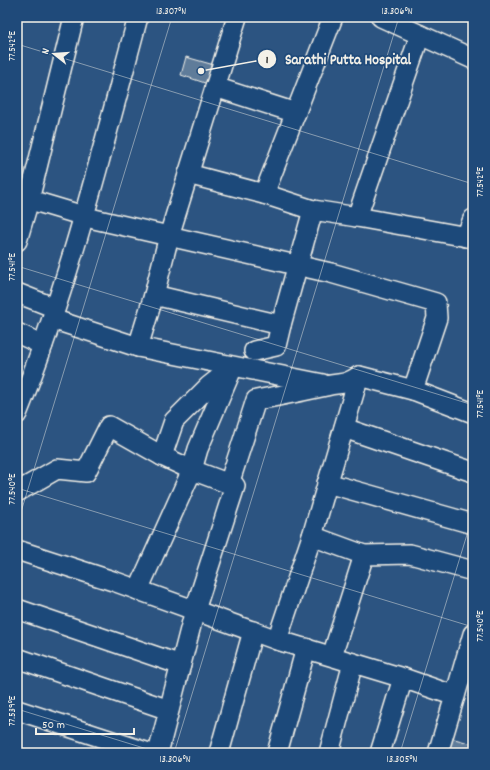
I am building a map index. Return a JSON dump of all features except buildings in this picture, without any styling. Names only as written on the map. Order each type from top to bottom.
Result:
[{"type":"street","points":[[17,241],[23,198],[74,17]]},
{"type":"street","points":[[17,414],[22,385],[43,345],[85,216],[138,17]]},
{"type":"street","points":[[138,347],[154,295],[169,236],[237,17]]},
{"type":"street","points":[[264,194],[333,17]]},
{"type":"street","points":[[381,17],[473,59]]},
{"type":"street","points":[[357,217],[420,35]]},
{"type":"street","points":[[215,87],[296,113]]},
{"type":"street","points":[[188,174],[264,194],[313,210],[469,238],[473,219]]},
{"type":"street","points":[[23,198],[85,216],[299,266],[436,303],[437,318],[413,390]]},
{"type":"street","points":[[254,351],[276,346],[313,210]]},
{"type":"street","points":[[17,293],[53,314],[138,347],[328,385]]},
{"type":"street","points":[[154,295],[281,325]]},
{"type":"street","points":[[17,333],[43,345]]},
{"type":"street","points":[[162,456],[174,421],[209,386],[233,367]]},
{"type":"street","points":[[138,590],[192,470],[198,449],[233,367]]},
{"type":"street","points":[[277,640],[312,536],[359,376]]},
{"type":"street","points":[[229,484],[256,400],[301,392],[328,385],[347,384],[359,376],[413,390],[473,413]]},
{"type":"street","points":[[17,492],[57,469],[86,472],[109,426],[162,456],[192,470],[235,486],[195,610],[158,753]]},
{"type":"street","points":[[344,428],[473,472]]},
{"type":"street","points":[[328,483],[473,524]]},
{"type":"street","points":[[312,536],[364,555],[410,554],[473,572]]},
{"type":"street","points":[[17,550],[138,590],[277,640],[403,678],[455,696]]},
{"type":"street","points":[[332,656],[364,555]]},
{"type":"street","points":[[17,609],[181,665]]},
{"type":"street","points":[[219,753],[253,631]]},
{"type":"street","points":[[438,753],[473,634]]},
{"type":"street","points":[[277,753],[306,648]]},
{"type":"street","points":[[17,658],[169,710]]},
{"type":"street","points":[[329,753],[353,663]]},
{"type":"street","points":[[380,753],[403,678]]},
{"type":"street","points":[[17,710],[149,753]]},
{"type":"place","name":"Sarathi Putta Hospital","points":[[201,71]]}]
